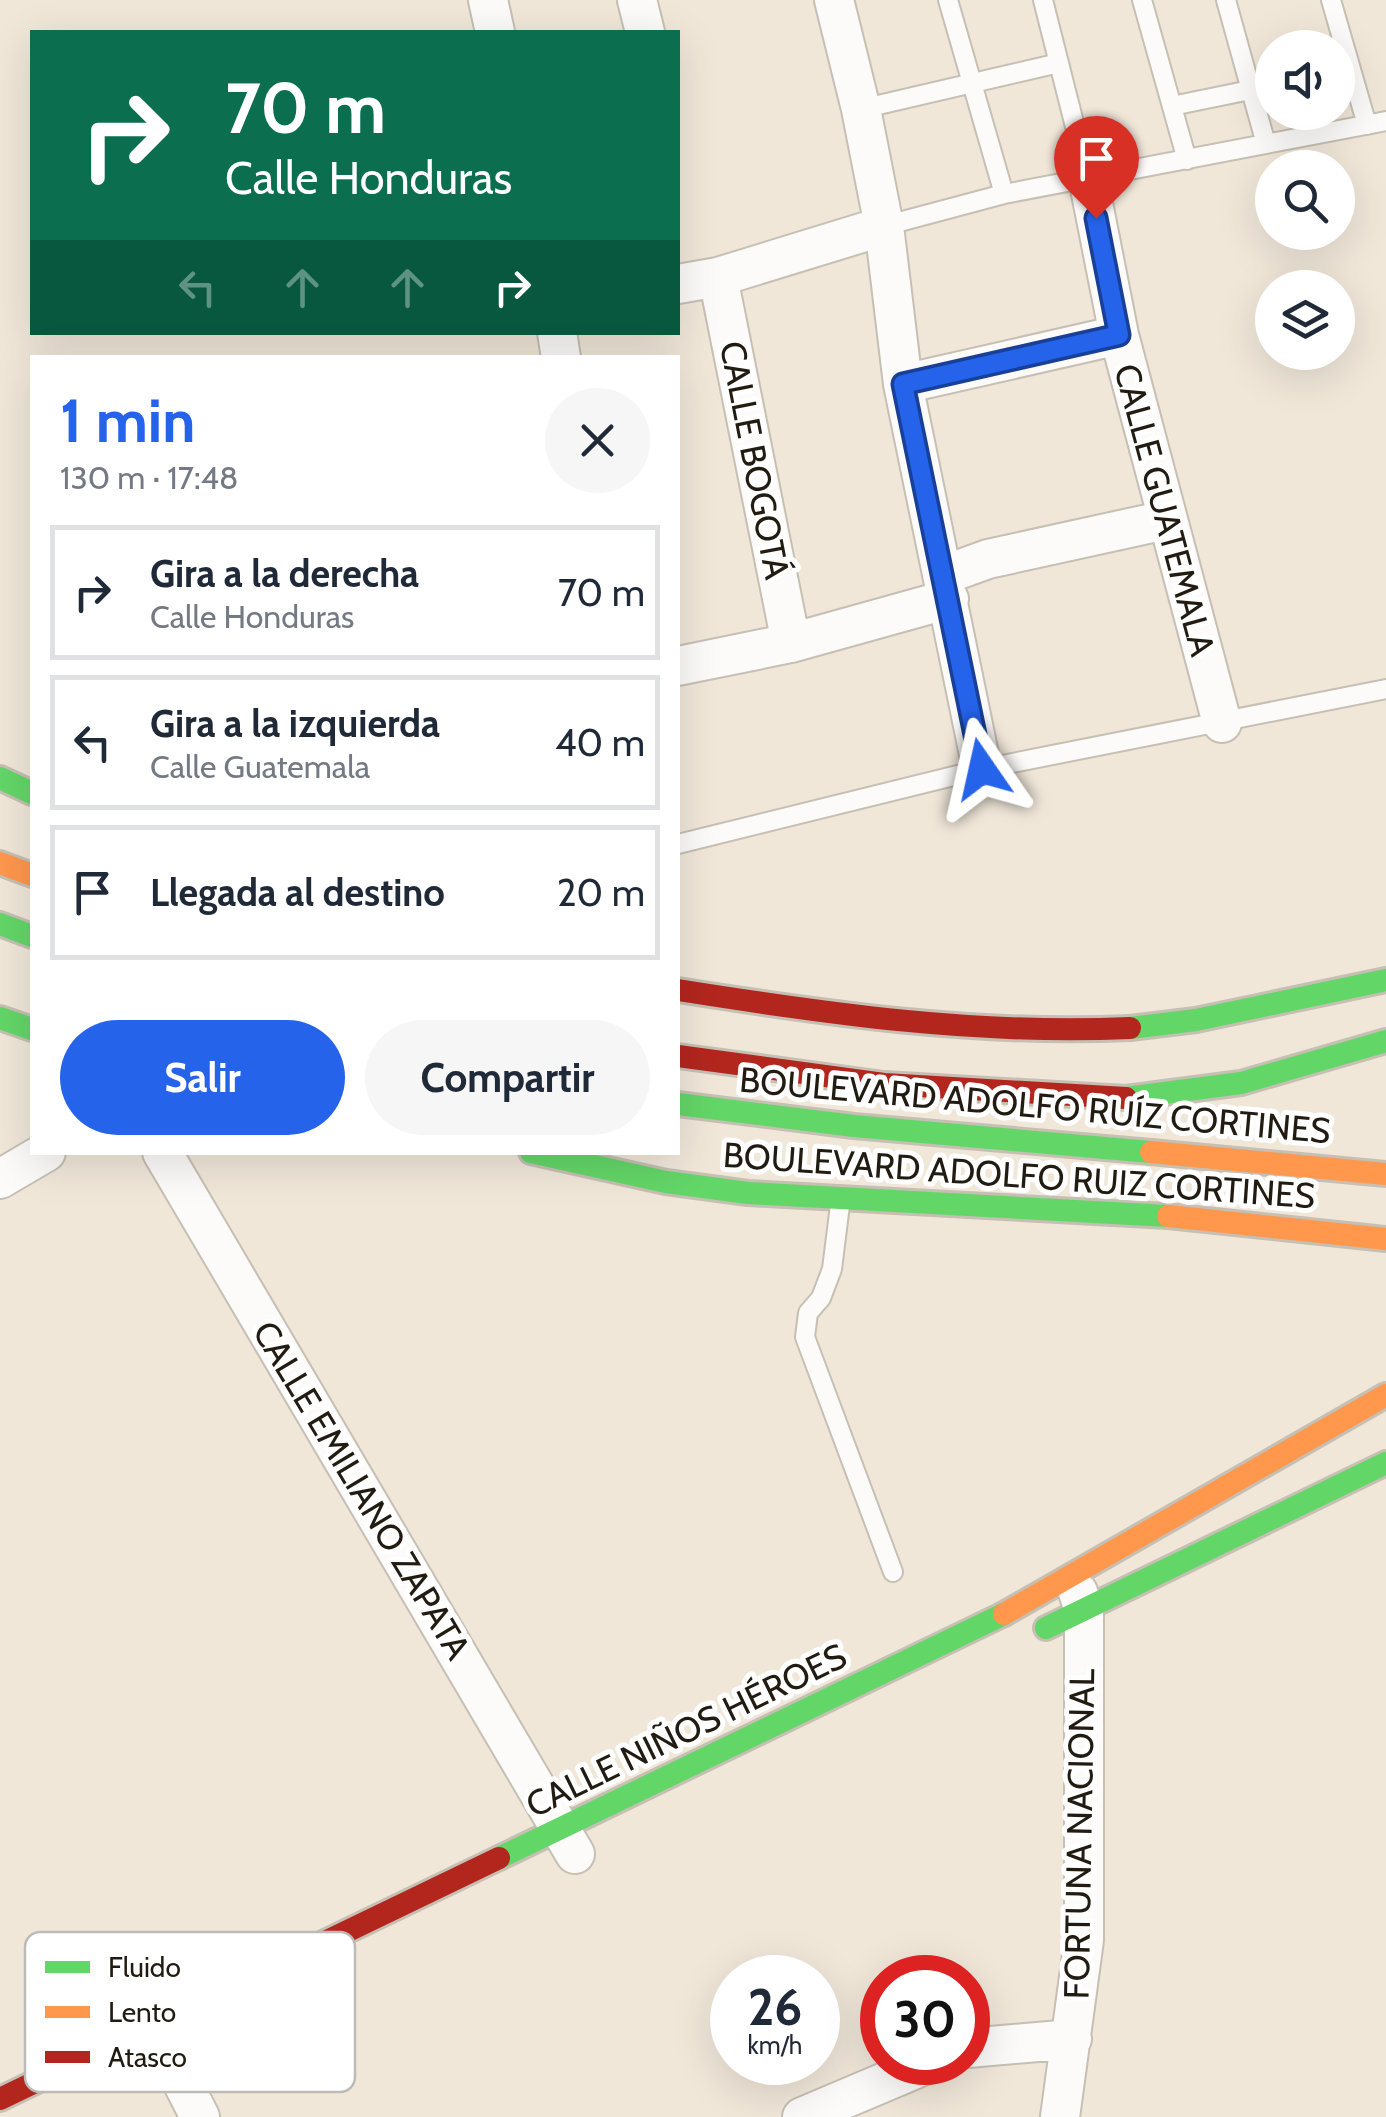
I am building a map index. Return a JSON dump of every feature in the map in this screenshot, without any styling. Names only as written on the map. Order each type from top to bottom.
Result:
[{"type":"main road","points":[[0,778],[30,793]]},
{"type":"main road","points":[[0,862],[30,874]]},
{"type":"main road","points":[[680,990],[860,1020],[984,1029],[1134,1028],[1221,1017],[1386,980]]},
{"type":"main road","points":[[1304,999],[1376,988],[1386,990]]},
{"type":"main road","points":[[0,1018],[30,1028]]},
{"type":"main road","name":"BOULEVARD ADOLFO RUÍZ CORTINES","points":[[680,1056],[884,1084],[1086,1097],[1168,1095],[1242,1082],[1386,1041]]},
{"type":"main road","name":"BOULEVARD ADOLFO RUÍZ CORTINES","points":[[680,1104],[842,1127],[1250,1159],[1386,1174]]},
{"type":"main road","name":"BOULEVARD ADOLFO RUIZ CORTINES","points":[[544,1155],[655,1181],[746,1193],[1095,1212],[1386,1236]]},
{"type":"main road","name":"CALLE NIÑOS HÉROES","points":[[1020,1641],[1078,1594],[1386,1394]]},
{"type":"main road","name":"CALLE NIÑOS HÉROES","points":[[355,1951],[572,1848],[847,1692],[1386,1463]]},
{"type":"main road","name":"CALLE NIÑOS HÉROES","points":[[0,2099],[25,2090]]},
{"type":"street","points":[[488,0],[495,30]]},
{"type":"street","points":[[638,0],[644,30]]},
{"type":"street","points":[[834,0],[884,226],[903,384],[982,769]]},
{"type":"street","name":"CALLE GUATEMALA","points":[[1088,178],[1119,335],[1222,723]]},
{"type":"street","points":[[680,284],[718,277],[884,226]]},
{"type":"street","name":"CALLE BOGOTÁ","points":[[718,277],[792,643]]},
{"type":"street","points":[[903,384],[1119,335]]},
{"type":"street","points":[[680,666],[792,643],[947,587],[988,559],[1166,520]]},
{"type":"street","points":[[0,1179],[41,1155]]},
{"type":"street","name":"CALLE EMILIANO ZAPATA","points":[[164,1155],[572,1848]]},
{"type":"street","name":"FORTUNA NACIONAL","points":[[1060,2117],[1084,1940],[1078,1594]]},
{"type":"street","points":[[990,2046],[1072,2038]]},
{"type":"street","points":[[802,2117],[878,2085]]},
{"type":"street","points":[[188,2092],[200,2117]]},
{"type":"lane","points":[[948,0],[1004,194]]},
{"type":"lane","points":[[1042,0],[1088,178]]},
{"type":"lane","points":[[1142,0],[1187,160]]},
{"type":"lane","points":[[1226,0],[1266,144]]},
{"type":"lane","points":[[1331,0],[1366,125]]},
{"type":"lane","points":[[861,109],[1059,63]]},
{"type":"lane","points":[[1172,106],[1250,90]]},
{"type":"lane","points":[[884,226],[1004,194],[1386,120]]},
{"type":"lane","points":[[680,844],[982,769],[1386,689]]},
{"type":"lane","points":[[841,1199],[832,1269],[821,1298],[808,1313],[805,1337],[894,1572]]},
{"type":"traffic: fast","points":[[0,778],[30,792]]},
{"type":"traffic: fast","points":[[0,924],[30,935]]},
{"type":"traffic: fast","points":[[1130,1028],[1196,1020],[1386,980]]},
{"type":"traffic: fast","points":[[0,1018],[30,1028]]},
{"type":"traffic: fast","points":[[1126,1098],[1241,1083],[1386,1041]]},
{"type":"traffic: fast","points":[[680,1104],[854,1126],[1151,1152]]},
{"type":"traffic: fast","points":[[544,1155],[666,1182],[748,1193],[1168,1216]]},
{"type":"traffic: fast","points":[[1046,1628],[1386,1463]]},
{"type":"traffic: fast","points":[[499,1858],[1004,1614]]},
{"type":"traffic: slow","points":[[0,863],[30,874]]},
{"type":"traffic: slow","points":[[1151,1152],[1386,1174]]},
{"type":"traffic: slow","points":[[1168,1216],[1386,1239]]},
{"type":"traffic: slow","points":[[1004,1614],[1386,1395]]},
{"type":"traffic: jam","points":[[680,990],[960,1025],[1130,1028]]},
{"type":"traffic: jam","points":[[680,1056],[884,1084],[1126,1098]]},
{"type":"traffic: jam","points":[[346,1932],[499,1858]]},
{"type":"traffic: jam","points":[[0,2099],[25,2087]]},
{"type":"route","points":[[982,769],[903,384],[1119,335],[1096,218]]}]
